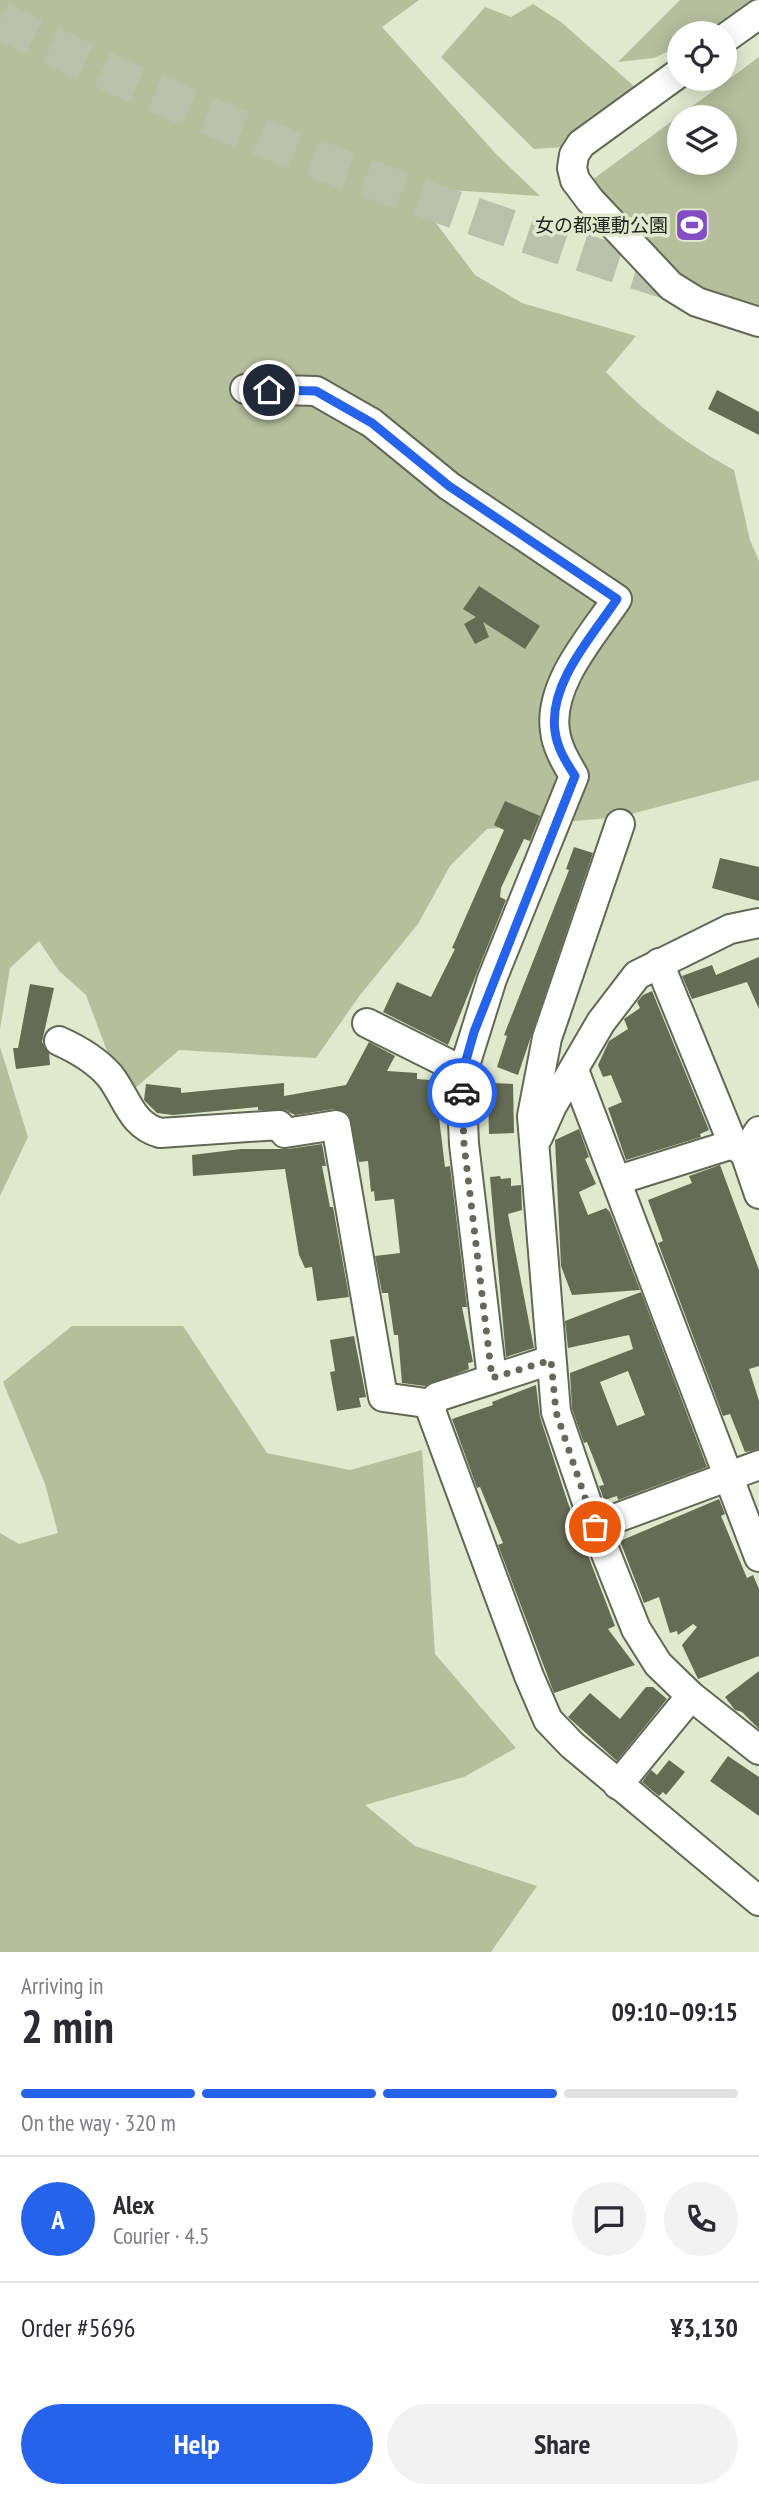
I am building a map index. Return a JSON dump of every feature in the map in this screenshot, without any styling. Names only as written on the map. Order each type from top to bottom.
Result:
[{"type":"street","points":[[737,30],[759,14]]},
{"type":"street","points":[[667,81],[581,144],[574,155],[572,168],[575,180],[590,200],[671,286],[697,302],[759,322]]},
{"type":"street","points":[[245,389],[316,391],[327,397],[372,423],[449,486],[617,599],[568,673],[557,703],[554,730],[562,757],[575,776],[492,979],[463,1071],[464,1144],[492,1378]]},
{"type":"street","points":[[620,824],[547,1038],[531,1116],[556,1412],[595,1527],[636,1629],[658,1664],[691,1696],[759,1750]]},
{"type":"street","points":[[535,1143],[552,1106],[601,1021],[637,975],[730,929],[759,923]]},
{"type":"street","points":[[659,963],[745,1143],[759,1194]]},
{"type":"street","points":[[367,1023],[463,1071]]},
{"type":"street","points":[[60,1041],[76,1048],[109,1075],[135,1119],[148,1129],[160,1133],[279,1125],[285,1133],[337,1125],[383,1397],[433,1404]]},
{"type":"street","points":[[574,1070],[759,1557]]},
{"type":"street","points":[[618,1180],[745,1143]]},
{"type":"street","points":[[551,1360],[437,1397],[430,1408],[548,1720],[618,1785],[759,1901]]},
{"type":"street","points":[[595,1527],[728,1474],[759,1465]]},
{"type":"street","points":[[618,1785],[691,1696]]},
{"type":"green space","points":[[0,0],[419,0],[382,27],[496,154],[540,196],[433,189],[421,203],[475,275],[522,303],[636,336],[606,372],[666,426],[734,470],[750,540],[759,561],[759,780],[620,817],[487,829],[450,866],[418,924],[360,995],[316,1058],[179,1050],[134,1089],[107,1051],[86,995],[59,971],[39,941],[10,968],[0,1029]]},
{"type":"green space","points":[[680,0],[759,0],[759,9],[733,21],[667,21],[667,52],[654,58],[618,62]]},
{"type":"green space","points":[[533,4],[561,22],[636,88],[563,147],[534,149],[441,57],[485,7],[511,17]]},
{"type":"green space","name":"女の都運動公園","points":[[759,57],[759,314],[692,289],[588,183],[667,125],[667,175],[737,175],[737,105],[694,105],[713,91],[737,91],[737,73]]},
{"type":"green space","points":[[0,1047],[28,1137],[0,1196]]},
{"type":"green space","points":[[72,1326],[183,1326],[267,1453],[350,1470],[422,1450],[435,1654],[516,1748],[464,1777],[365,1805],[415,1846],[537,1886],[491,1952],[0,1952],[0,1533],[19,1544],[58,1533],[45,1484],[3,1382]]},
{"type":"building","points":[[717,390],[759,412],[759,435],[708,409]]},
{"type":"building","points":[[479,586],[540,626],[525,649],[483,622],[489,637],[475,644],[464,624],[476,617],[463,609]]},
{"type":"building","points":[[505,801],[540,816],[530,841],[524,839],[501,888],[500,897],[506,900],[448,1045],[383,1012],[397,982],[431,997],[455,949],[452,948],[504,830],[494,825]]},
{"type":"building","points":[[574,847],[593,853],[518,1075],[497,1067],[507,1036],[504,1035],[569,870],[566,869]]},
{"type":"building","points":[[720,858],[759,867],[759,901],[712,888]]},
{"type":"building","points":[[759,957],[759,1009],[747,982],[692,999],[682,976],[712,965],[716,975]]},
{"type":"building","points":[[30,984],[54,988],[42,1042],[49,1053],[50,1065],[16,1069],[13,1048],[18,1048]]},
{"type":"building","points":[[652,991],[709,1130],[700,1134],[701,1137],[626,1160],[608,1108],[622,1102],[611,1075],[603,1077],[598,1065],[609,1041],[628,1029],[624,1019],[640,1008],[637,1002],[643,995]]},
{"type":"building","points":[[369,1042],[395,1056],[387,1071],[417,1073],[417,1079],[444,1081],[445,1102],[437,1101],[445,1167],[450,1166],[467,1307],[462,1307],[473,1362],[468,1363],[469,1369],[425,1386],[402,1383],[398,1335],[394,1335],[388,1293],[382,1293],[375,1256],[400,1253],[394,1199],[375,1201],[374,1191],[371,1192],[368,1161],[359,1162],[348,1114],[334,1109],[295,1115],[285,1110],[258,1110],[258,1107],[173,1115],[157,1113],[144,1100],[146,1084],[181,1088],[181,1093],[284,1083],[284,1096],[346,1085]]},
{"type":"building","points":[[492,1083],[513,1084],[514,1133],[489,1134],[488,1095]]},
{"type":"building","points":[[579,1129],[589,1157],[585,1159],[596,1184],[579,1192],[588,1215],[606,1208],[610,1212],[640,1290],[572,1295],[561,1266],[555,1140]]},
{"type":"building","points":[[322,1144],[326,1166],[322,1166],[330,1207],[333,1207],[349,1297],[317,1301],[312,1267],[305,1268],[299,1255],[285,1169],[193,1176],[192,1155],[241,1149],[288,1149]]},
{"type":"building","points":[[720,1165],[759,1270],[759,1366],[749,1369],[759,1401],[759,1449],[745,1452],[730,1414],[723,1416],[658,1243],[663,1241],[648,1200],[692,1183],[689,1176]]},
{"type":"building","points":[[500,1176],[501,1179],[511,1178],[511,1186],[521,1185],[522,1210],[508,1214],[534,1348],[506,1357],[490,1177]]},
{"type":"building","points":[[641,1292],[707,1467],[618,1500],[617,1496],[604,1500],[599,1486],[604,1485],[587,1442],[584,1443],[572,1409],[570,1373],[633,1349],[629,1335],[568,1348],[565,1321]],"holes":[[[628,1371],[645,1415],[617,1426],[600,1382]]]},
{"type":"building","points":[[354,1336],[366,1397],[359,1398],[361,1407],[337,1411],[330,1372],[335,1371],[330,1340]]},
{"type":"building","points":[[536,1385],[540,1417],[568,1503],[615,1626],[608,1629],[635,1665],[554,1693],[498,1545],[503,1543],[480,1487],[477,1488],[452,1419],[493,1405],[492,1402]]},
{"type":"building","points":[[719,1499],[725,1514],[721,1516],[747,1578],[753,1575],[759,1589],[759,1656],[698,1679],[682,1645],[697,1627],[693,1624],[678,1635],[677,1631],[670,1633],[659,1597],[644,1603],[620,1541]]},
{"type":"building","points":[[759,1671],[759,1729],[742,1712],[735,1710],[725,1697]]},
{"type":"building","points":[[646,1687],[653,1687],[667,1699],[617,1761],[568,1717],[590,1693],[620,1719]]},
{"type":"building","points":[[728,1756],[759,1777],[759,1816],[710,1781]]},
{"type":"building","points":[[669,1760],[685,1772],[666,1795],[663,1792],[659,1796],[642,1782],[651,1770],[657,1775]]},
{"type":"tunnel","points":[[0,20],[167,98],[337,167],[511,229],[686,286]]},
{"type":"way so far","points":[[462,1093],[464,1144],[492,1378],[551,1360],[556,1412],[595,1527]]},
{"type":"place","name":"女の都運動公園","points":[[692,225]]},
{"type":"route","points":[[269,390],[316,391],[372,423],[449,486],[617,599],[568,673],[557,703],[554,730],[562,757],[575,776],[492,979],[461,1078],[462,1093]]}]
